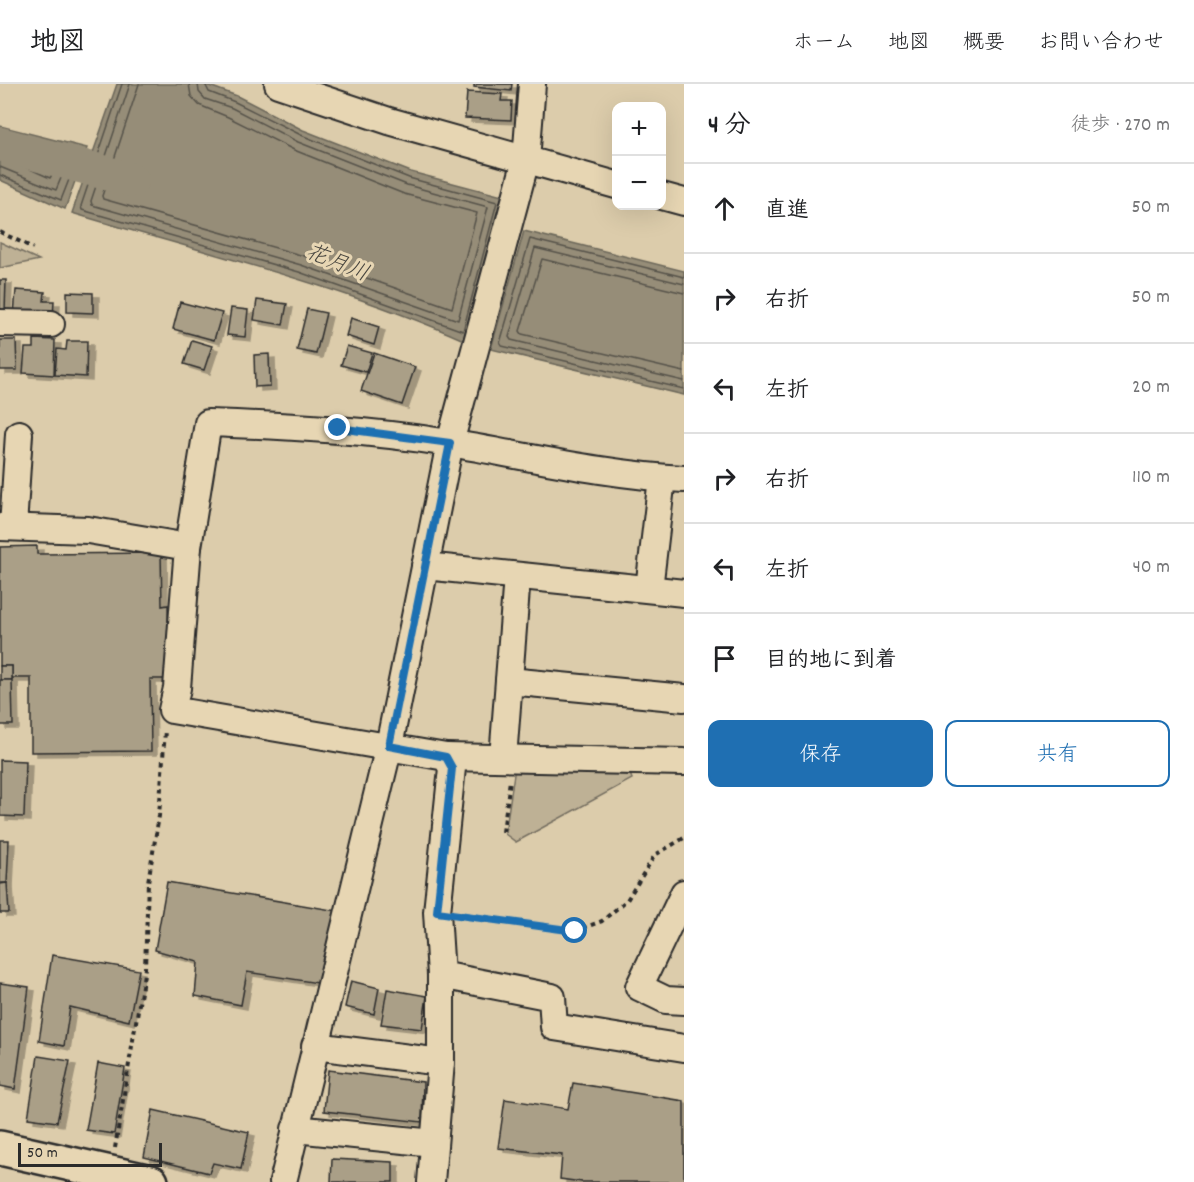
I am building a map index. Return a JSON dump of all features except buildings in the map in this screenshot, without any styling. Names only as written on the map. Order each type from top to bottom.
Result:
[{"type":"highway","points":[[0,1148],[114,1176],[151,1182]]},
{"type":"street","points":[[278,84],[389,121],[612,184]]},
{"type":"street","points":[[283,1182],[389,746],[450,443],[526,160],[532,84]]},
{"type":"street","points":[[666,197],[684,202]]},
{"type":"street","points":[[0,323],[51,324]]},
{"type":"street","points":[[649,589],[673,479],[541,461],[450,443],[338,428],[208,423],[188,547],[177,688],[172,710],[446,757],[684,762]]},
{"type":"street","points":[[19,434],[6,527],[88,530],[188,547]]},
{"type":"street","points":[[425,566],[684,592]]},
{"type":"street","points":[[508,758],[509,681],[518,576]]},
{"type":"street","points":[[509,681],[684,698]]},
{"type":"street","points":[[431,1182],[441,1062],[441,975],[437,912],[452,768],[446,757]]},
{"type":"street","points":[[684,893],[639,987],[666,1000],[684,1001]]},
{"type":"street","points":[[441,975],[552,997],[554,1027],[684,1048]]},
{"type":"street","points":[[315,1046],[441,1062]]},
{"type":"street","points":[[295,1129],[434,1143]]},
{"type":"path","points":[[0,232],[33,248]]},
{"type":"path","points":[[114,1176],[145,968],[148,882],[159,816],[166,721],[172,710]]},
{"type":"path","points":[[503,832],[508,758]]},
{"type":"path","points":[[437,912],[575,931],[602,921],[627,900],[654,855],[684,838]]},
{"type":"shaded area","points":[[0,242],[39,260],[0,268]]},
{"type":"shaded area","points":[[516,761],[627,766],[632,779],[516,842],[505,834]]},
{"type":"water","points":[[117,84],[204,84],[237,96],[303,130],[411,172],[506,197],[466,341],[321,286],[72,213]]},
{"type":"water","points":[[0,126],[87,148],[65,209],[0,180]]},
{"type":"water","points":[[524,231],[684,271],[684,395],[491,349]]},
{"type":"waterway","name":"花月川","points":[[0,144],[132,180]]},
{"type":"route","points":[[338,428],[450,443],[389,746],[446,757],[452,768],[437,912],[575,931]]}]
